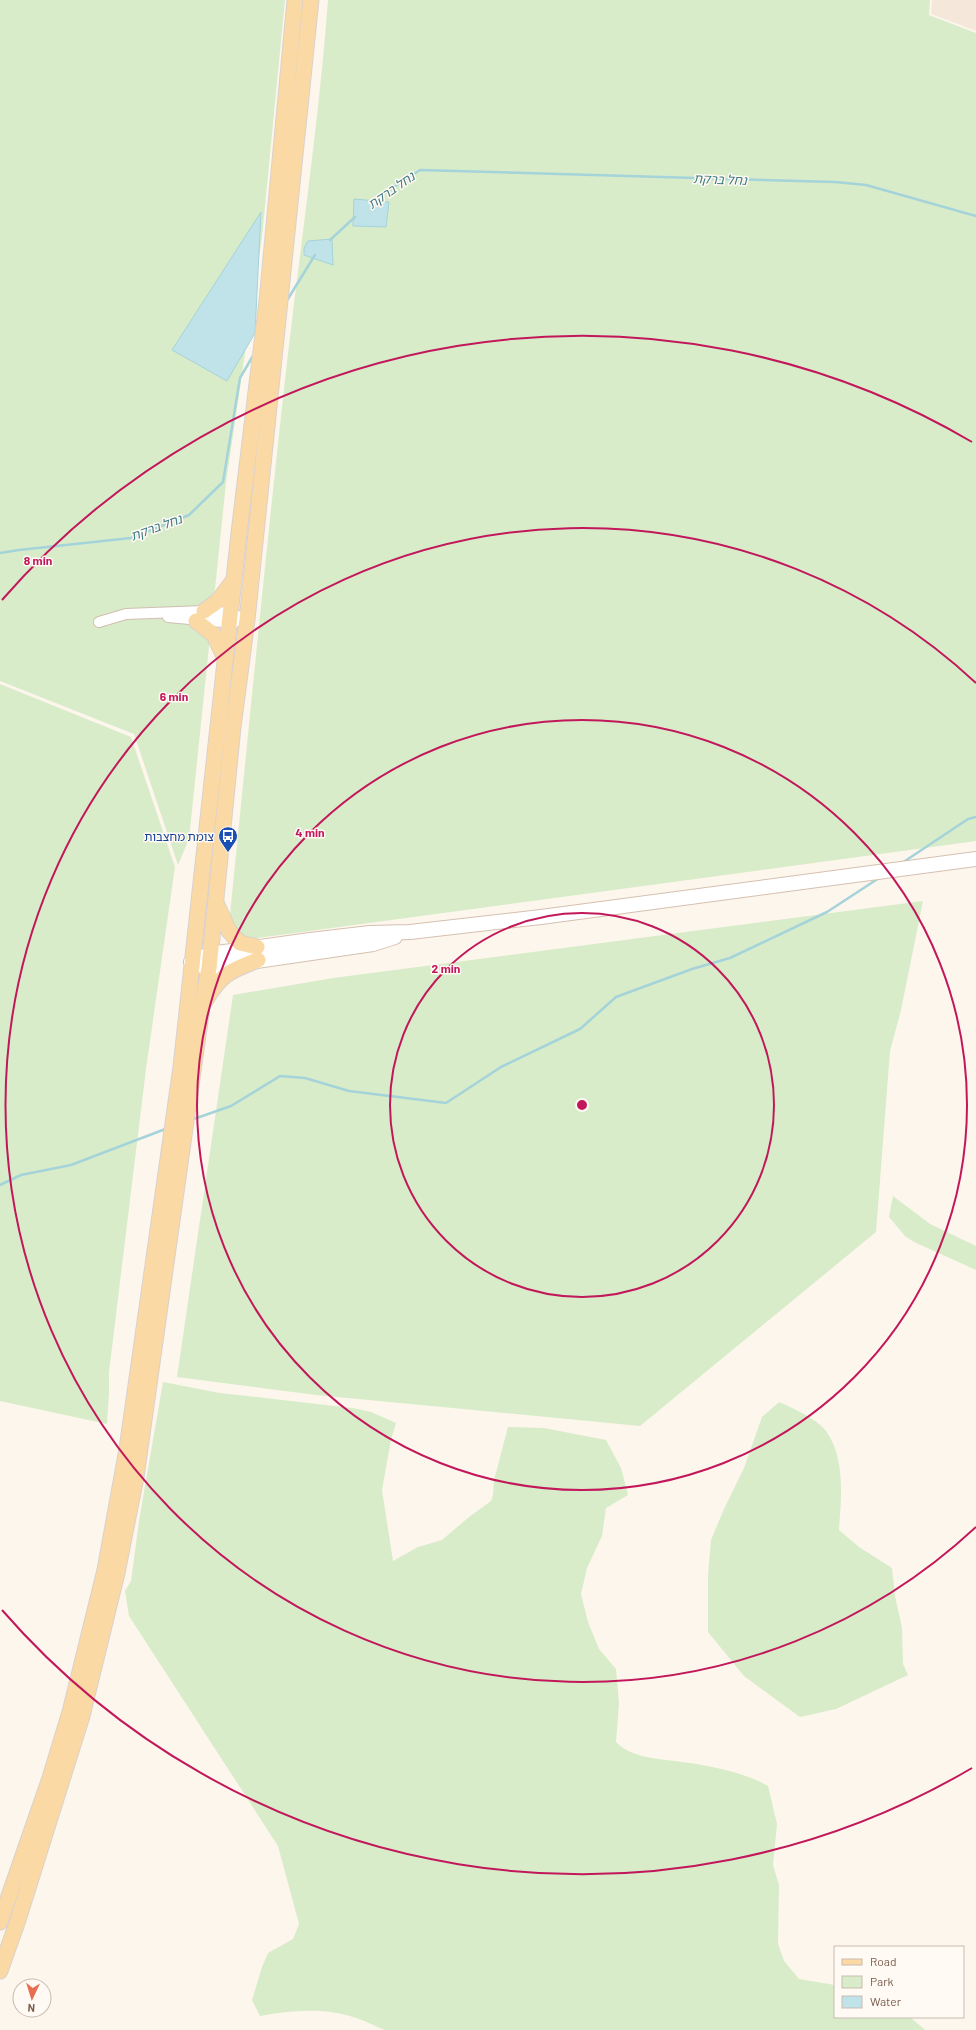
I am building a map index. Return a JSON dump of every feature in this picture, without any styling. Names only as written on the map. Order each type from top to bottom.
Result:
[{"type":"main road","points":[[0,1922],[50,1778],[70,1712],[105,1570],[127,1449],[181,1067],[191,962],[234,578],[267,301],[295,0]]},
{"type":"main road","points":[[0,1971],[18,1920],[82,1716],[117,1573],[136,1477],[216,902],[233,727],[247,620],[311,0]]},
{"type":"main road","points":[[226,659],[214,635],[200,616],[218,601],[234,578]]},
{"type":"main road","points":[[191,962],[258,954],[370,932],[410,932],[541,917],[976,859]]},
{"type":"main road","points":[[216,902],[222,920],[233,935],[240,943],[258,954]]},
{"type":"main road","points":[[202,1007],[216,985],[227,972],[258,954]]},
{"type":"street","points":[[99,622],[118,615],[136,613],[247,620]]},
{"type":"shaded area","points":[[932,0],[976,0],[976,31],[931,14]]},
{"type":"green space","points":[[0,0],[285,0],[262,237],[226,483],[189,839],[178,865],[134,734],[0,681]]},
{"type":"green space","points":[[328,0],[930,0],[929,15],[976,33],[976,841],[243,940],[229,924],[279,432],[315,136]]},
{"type":"green space","points":[[0,684],[131,737],[175,867],[146,1069],[109,1372],[107,1424],[0,1401]]},
{"type":"green space","points":[[923,901],[901,1010],[890,1051],[876,1232],[640,1426],[316,1395],[177,1377],[233,995],[333,978]]},
{"type":"green space","points":[[893,1196],[930,1224],[976,1246],[976,1270],[914,1242],[905,1236],[889,1217]]},
{"type":"green space","points":[[163,1382],[220,1393],[352,1408],[371,1412],[396,1423],[391,1440],[382,1490],[393,1561],[418,1547],[442,1540],[491,1501],[494,1480],[508,1427],[544,1428],[606,1440],[621,1468],[628,1495],[606,1508],[602,1536],[587,1568],[581,1594],[588,1622],[599,1649],[616,1669],[619,1703],[616,1742],[623,1748],[641,1756],[719,1768],[741,1774],[768,1786],[777,1824],[773,1865],[779,1885],[778,1944],[784,1961],[799,1979],[834,1985],[834,2018],[911,2018],[925,2030],[385,2030],[347,2015],[322,2011],[284,2012],[260,2016],[252,2000],[262,1967],[268,1953],[293,1939],[299,1924],[278,1846],[129,1616],[125,1591],[131,1581],[139,1521]]},
{"type":"green space","points":[[779,1402],[811,1418],[826,1431],[837,1454],[841,1479],[839,1530],[859,1547],[892,1568],[895,1596],[902,1628],[903,1664],[908,1675],[836,1709],[800,1717],[744,1676],[708,1632],[708,1575],[711,1540],[744,1468],[762,1417]]},
{"type":"water","points":[[354,199],[389,202],[386,227],[353,226]]},
{"type":"water","points":[[261,212],[255,333],[227,381],[172,350]]},
{"type":"water","points":[[332,239],[333,265],[304,255],[304,248],[308,241]]},
{"type":"waterway","name":"נחל ברקת","points":[[371,202],[420,170],[835,182],[866,185],[976,216]]},
{"type":"waterway","name":"נחל ברקת","points":[[330,240],[355,217]]},
{"type":"waterway","name":"נחל ברקת","points":[[286,302],[315,255]]},
{"type":"waterway","name":"נחל ברקת","points":[[0,553],[131,538],[189,515],[223,482],[240,378],[254,354]]},
{"type":"waterway","points":[[902,863],[968,819],[976,817]]},
{"type":"waterway","points":[[191,1120],[231,1106],[280,1076],[305,1078],[349,1091],[446,1103],[501,1067],[580,1029],[616,997],[692,969],[730,958],[827,912],[879,878]]},
{"type":"waterway","points":[[0,1185],[21,1175],[71,1165],[168,1128]]},
{"type":"place","name":"צומת מחצבות","points":[[228,853]]}]
